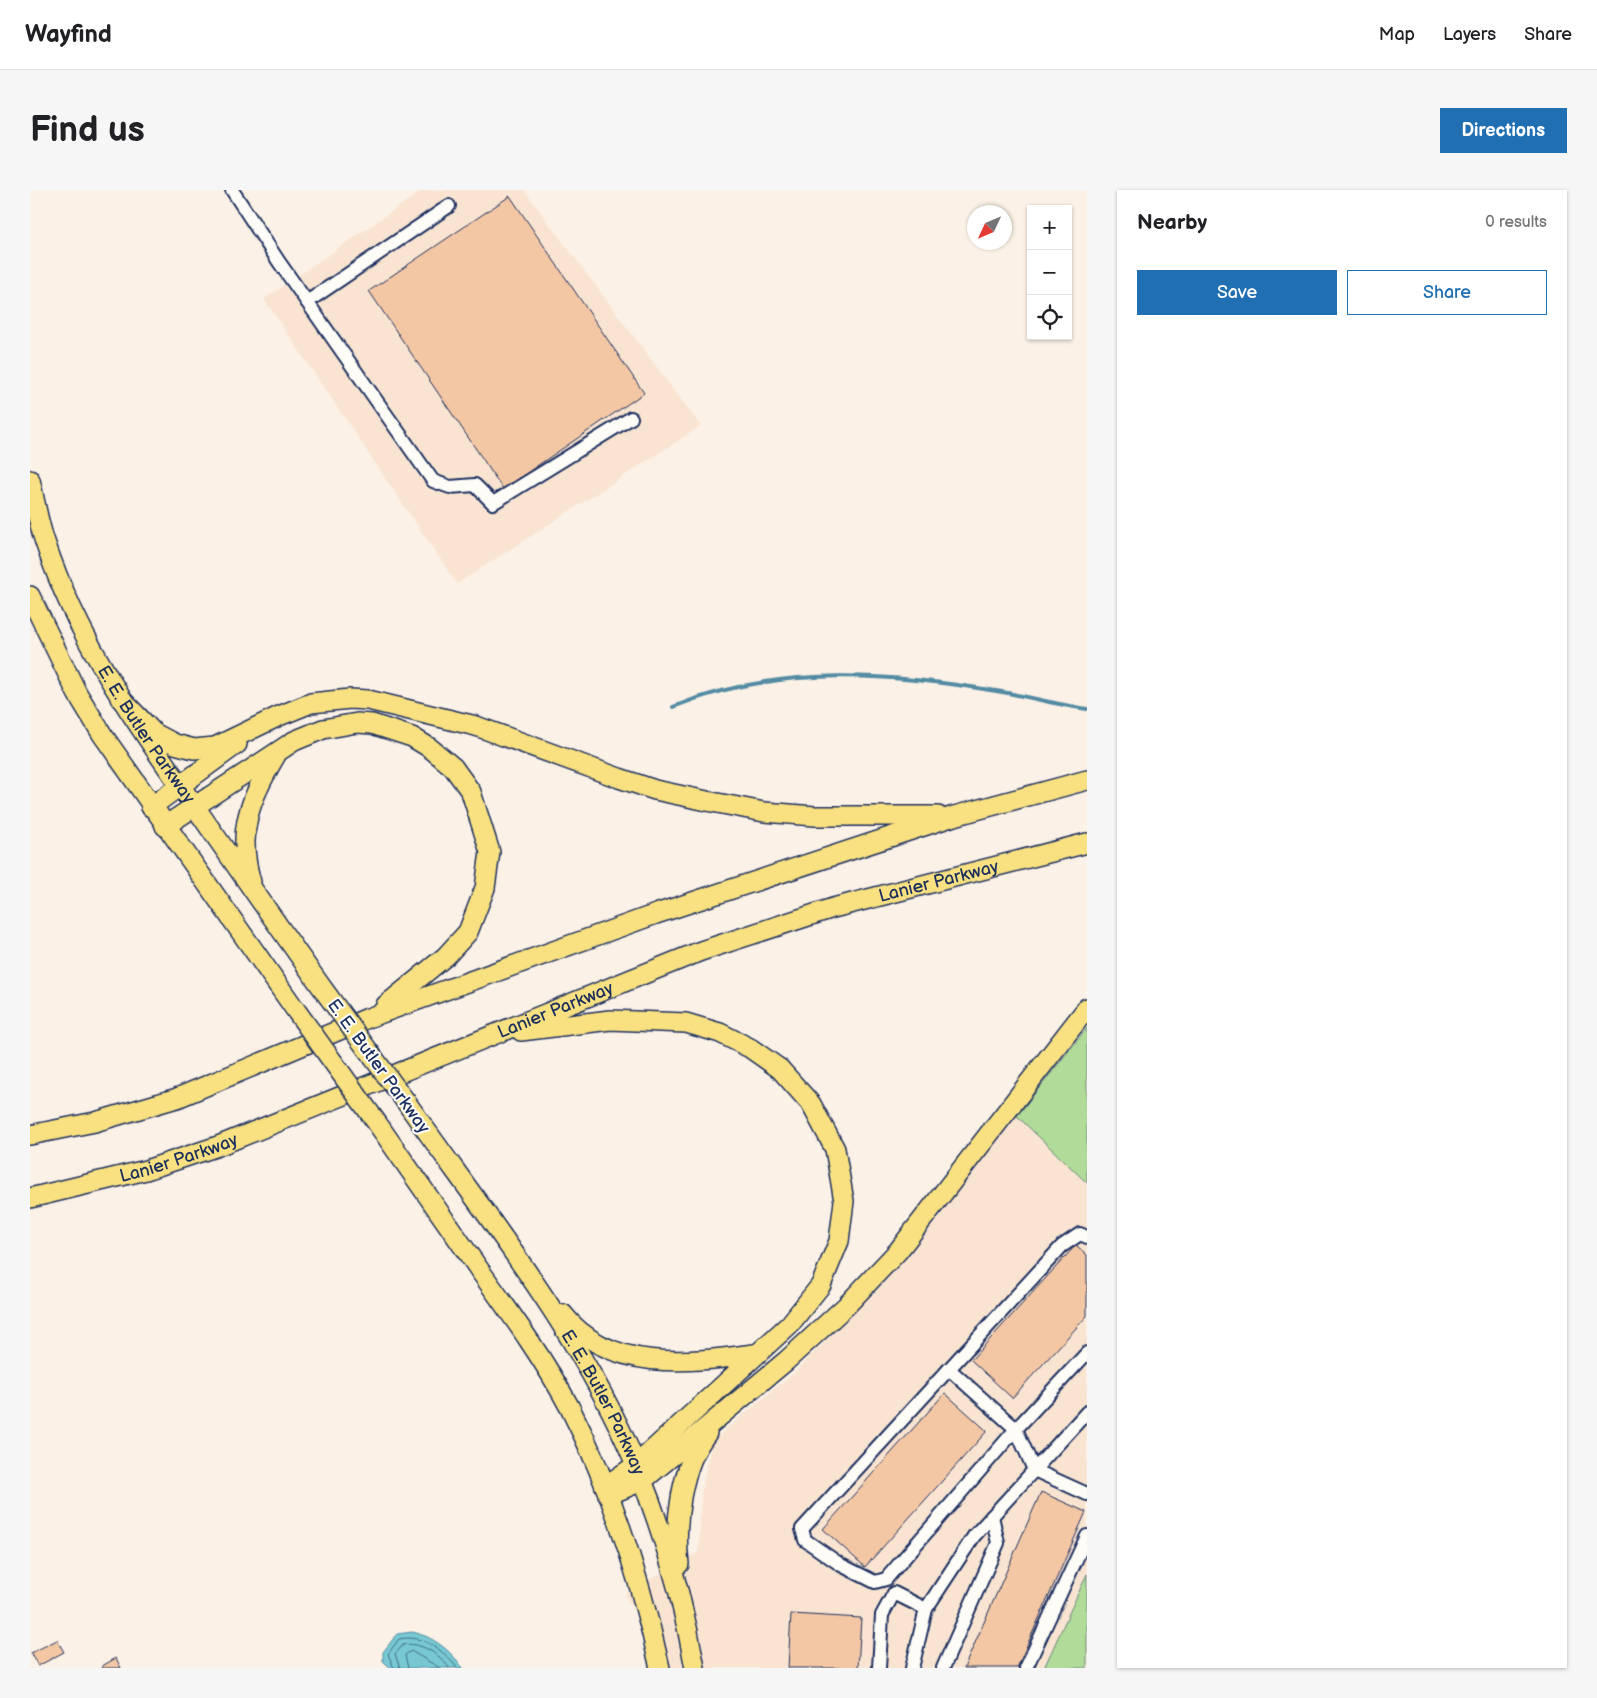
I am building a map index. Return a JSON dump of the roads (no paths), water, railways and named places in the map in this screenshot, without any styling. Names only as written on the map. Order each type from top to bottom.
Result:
[{"type":"highway","name":"E. E. Butler Parkway","points":[[30,480],[45,543],[62,586],[80,626],[120,698],[255,895],[406,1102],[510,1249],[580,1356],[639,1473],[671,1566],[689,1634],[695,1668]]},
{"type":"highway","name":"E. E. Butler Parkway","points":[[30,596],[77,693],[102,734],[542,1360],[569,1406],[607,1490],[646,1606],[660,1668]]},
{"type":"highway","points":[[120,698],[154,732],[175,744],[194,749],[215,747],[261,724],[312,703],[350,699],[368,700],[476,726],[637,784],[717,803],[764,812],[815,816],[954,816]]},
{"type":"highway","points":[[165,826],[306,735],[337,726],[357,723],[391,729],[430,748],[453,767],[471,792],[484,827],[490,852],[485,888],[468,932],[446,956],[421,978],[368,1018]]},
{"type":"highway","points":[[152,807],[261,724]]},
{"type":"highway","points":[[255,895],[245,854],[244,832],[257,788],[277,752]]},
{"type":"highway","points":[[30,1135],[95,1122],[178,1098],[368,1018],[656,914],[954,816],[1087,780]]},
{"type":"highway","name":"Lanier Parkway","points":[[30,1198],[146,1170],[218,1146],[700,951],[833,908],[1034,855],[1087,843]]},
{"type":"highway","points":[[607,1490],[639,1473],[721,1416],[846,1306],[898,1251],[1087,1008]]},
{"type":"highway","points":[[495,1035],[610,1020],[686,1023],[720,1033],[750,1048],[780,1069],[811,1104],[835,1149],[844,1202],[839,1240],[821,1285],[790,1324],[754,1354],[639,1473]]},
{"type":"highway","points":[[510,1249],[572,1326],[598,1344],[626,1356],[682,1362],[754,1354]]},
{"type":"highway","points":[[689,1634],[676,1545],[679,1512],[692,1461],[702,1439],[721,1416]]},
{"type":"street","points":[[232,190],[307,302],[433,481],[450,487],[475,485],[493,503],[631,418]]},
{"type":"street","points":[[307,302],[449,206]]},
{"type":"street","points":[[1086,1357],[1016,1429],[886,1579],[875,1582],[841,1565],[805,1540],[802,1529],[1062,1246],[1080,1234],[1087,1237]]},
{"type":"street","points":[[949,1369],[1016,1429],[1034,1470],[1087,1494]]},
{"type":"street","points":[[912,1668],[926,1610],[974,1536],[1086,1414]]},
{"type":"street","points":[[944,1668],[998,1543],[992,1516]]},
{"type":"street","points":[[1026,1668],[1087,1536]]},
{"type":"street","points":[[886,1579],[894,1593],[926,1610]]},
{"type":"street","points":[[879,1668],[882,1615],[894,1593]]},
{"type":"water","points":[[412,1632],[427,1637],[441,1645],[463,1668],[391,1668],[383,1661],[383,1652],[397,1634]]},
{"type":"waterway","points":[[673,707],[713,693],[753,684],[794,678],[836,676],[920,680],[961,685],[1087,709]]}]
